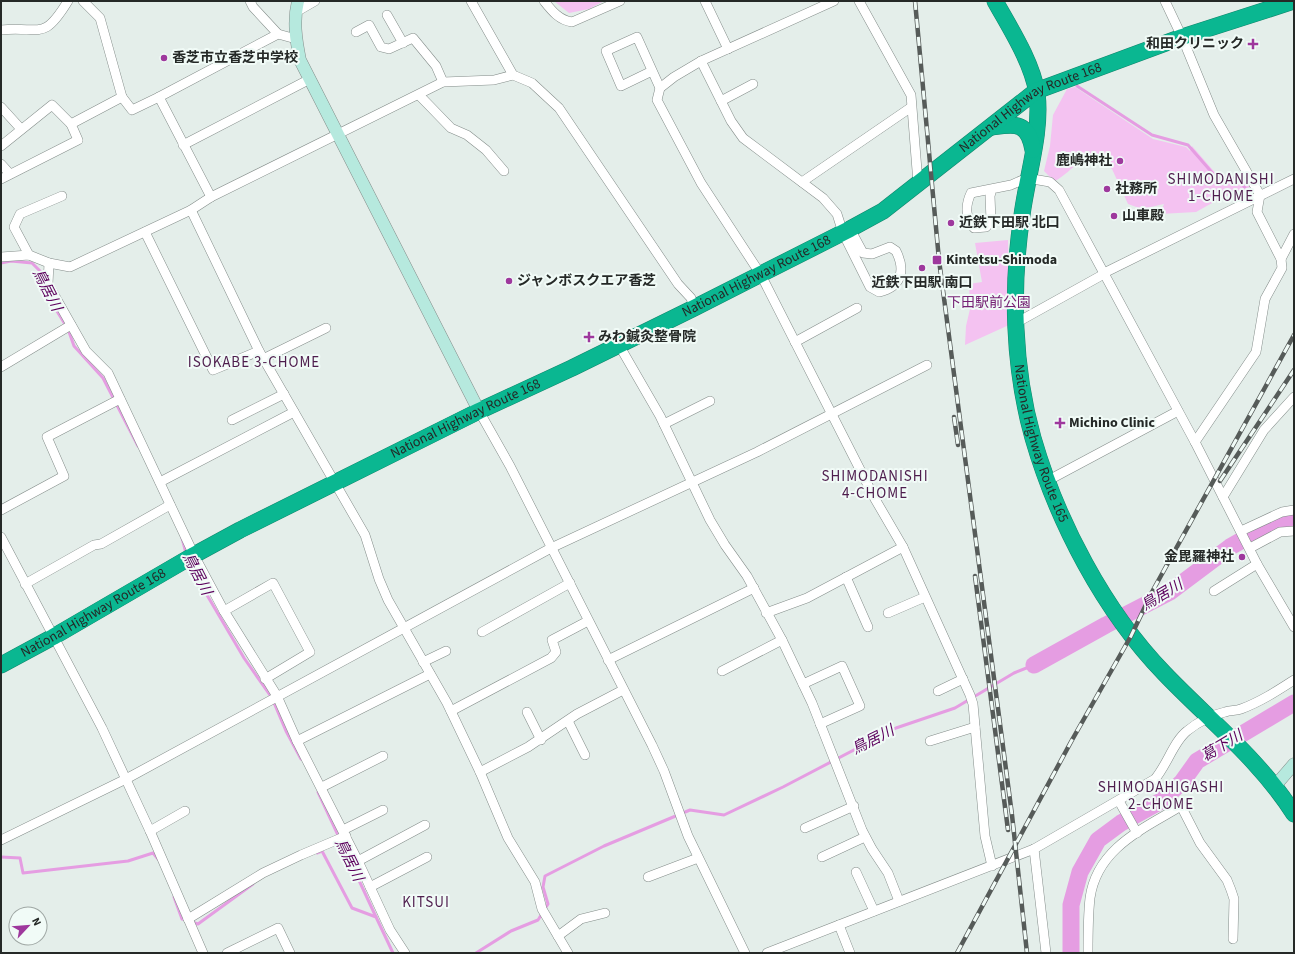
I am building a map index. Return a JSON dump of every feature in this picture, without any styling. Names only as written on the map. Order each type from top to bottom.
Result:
[{"type":"highway","name":"National Highway Route 165","points":[[995,1],[1024,56],[1036,91],[1038,121],[1027,178],[1019,236],[1016,272],[1016,323],[1026,410],[1046,481],[1076,546],[1122,624],[1162,672],[1275,786],[1294,814]]},
{"type":"highway","name":"National Highway Route 168","points":[[1,665],[53,637],[188,558],[479,411],[619,345],[761,275],[883,211],[1036,91],[1182,37],[1294,1]]},
{"type":"highway","points":[[991,127],[1013,124],[1021,127],[1031,141],[1033,150]]},
{"type":"street","points":[[1,30],[42,30],[57,19],[68,1]]},
{"type":"street","points":[[83,1],[100,18],[122,97],[132,110],[278,34]]},
{"type":"street","points":[[250,1],[253,7],[278,34],[296,39]]},
{"type":"street","points":[[315,1],[297,6],[296,39],[300,60],[479,411],[510,466],[652,744],[678,805],[698,858],[745,953]]},
{"type":"street","points":[[471,1],[513,75]]},
{"type":"street","points":[[544,1],[557,16],[565,21],[572,22],[620,1]]},
{"type":"street","points":[[705,1],[728,49]]},
{"type":"street","points":[[834,1],[702,61],[674,77],[660,88],[657,100],[701,184],[761,275],[882,512],[903,547],[972,699],[985,836],[992,866]]},
{"type":"street","points":[[859,1],[911,95],[910,108],[918,183]]},
{"type":"street","points":[[1165,1],[1182,37],[1214,115],[1260,196],[1258,212],[1281,259],[1282,268],[1265,299],[1256,352],[1195,442]]},
{"type":"street","points":[[387,15],[403,43]]},
{"type":"street","points":[[356,32],[369,25],[380,47],[389,49],[413,38],[436,66],[443,82]]},
{"type":"street","points":[[652,70],[621,86],[606,51],[637,37],[652,70],[660,88]]},
{"type":"street","points":[[702,61],[731,120],[743,138],[823,198],[837,214],[870,287],[879,292],[895,285],[900,280],[901,275],[896,251],[890,247],[872,254],[863,253],[846,231]]},
{"type":"street","points":[[1,257],[29,255],[49,263],[70,267],[191,210],[211,197],[443,82],[494,80],[513,75],[532,83],[559,108],[678,284],[691,298],[694,308]]},
{"type":"street","points":[[183,144],[310,79]]},
{"type":"street","points":[[721,101],[753,84]]},
{"type":"street","points":[[419,94],[451,128],[467,135],[486,150],[504,171]]},
{"type":"street","points":[[71,124],[122,97]]},
{"type":"street","points":[[159,97],[211,197]]},
{"type":"street","points":[[1,146],[52,105],[71,124],[78,140],[1,179]]},
{"type":"street","points":[[1,107],[22,129]]},
{"type":"street","points":[[802,182],[910,108]]},
{"type":"street","points":[[1,164],[10,174]]},
{"type":"street","points":[[992,189],[990,196],[991,221],[986,227],[974,228],[968,221],[966,203],[971,193],[1011,185],[1027,178],[1050,182],[1059,190],[1195,442],[1257,564],[1294,627]]},
{"type":"street","points":[[1016,323],[1104,273],[1294,179]]},
{"type":"street","points":[[29,255],[14,227],[20,214],[62,196]]},
{"type":"street","points":[[191,210],[261,355],[336,482],[365,535],[383,588],[451,711],[480,772],[508,838],[535,882],[542,909],[568,953]]},
{"type":"street","points":[[145,232],[213,370],[261,355],[326,328]]},
{"type":"street","points":[[1281,259],[1294,234]]},
{"type":"street","points":[[49,263],[48,284],[86,351],[108,373],[170,505],[188,558],[224,611],[265,679],[273,698],[297,740],[345,833],[392,935],[405,953]]},
{"type":"street","points":[[795,342],[857,308]]},
{"type":"street","points":[[1,367],[71,325]]},
{"type":"street","points":[[619,345],[664,424],[691,481],[719,534],[754,588],[766,613],[782,640],[820,724],[854,806],[865,837],[888,873],[899,901]]},
{"type":"street","points":[[1,840],[126,779],[551,548],[691,481],[757,452],[927,366]]},
{"type":"street","points":[[232,420],[284,394]]},
{"type":"street","points":[[1223,498],[1264,430],[1294,397]]},
{"type":"street","points":[[1,510],[64,476],[47,437],[120,398]]},
{"type":"street","points":[[664,424],[710,400]]},
{"type":"street","points":[[1046,481],[1178,411]]},
{"type":"street","points":[[160,482],[294,412]]},
{"type":"street","points":[[25,584],[94,545],[101,544],[170,505]]},
{"type":"street","points":[[1241,531],[1282,512],[1294,510]]},
{"type":"street","points":[[1250,548],[1280,532],[1294,531]]},
{"type":"street","points":[[1,537],[102,728],[150,831],[203,953]]},
{"type":"street","points":[[766,613],[806,598],[903,547]]},
{"type":"street","points":[[1214,591],[1257,564]]},
{"type":"street","points":[[846,577],[868,627]]},
{"type":"street","points":[[224,611],[273,583],[310,652],[265,679]]},
{"type":"street","points":[[482,632],[570,583]]},
{"type":"street","points":[[608,660],[754,588]]},
{"type":"street","points":[[888,613],[925,597]]},
{"type":"street","points":[[451,711],[551,658],[556,652],[552,640],[588,621]]},
{"type":"street","points":[[722,671],[782,640]]},
{"type":"street","points":[[423,662],[446,651]]},
{"type":"street","points":[[803,684],[842,666],[860,706],[820,724]]},
{"type":"street","points":[[297,740],[430,674]]},
{"type":"street","points":[[938,691],[963,679]]},
{"type":"street","points":[[767,953],[1034,849],[1155,779],[1164,769],[1181,738],[1187,731],[1226,711],[1239,710],[1260,701],[1294,680]]},
{"type":"street","points":[[480,772],[541,740],[568,721],[624,690]]},
{"type":"street","points":[[527,712],[541,740]]},
{"type":"street","points":[[568,721],[585,755]]},
{"type":"street","points":[[930,741],[974,727]]},
{"type":"street","points":[[322,787],[383,756]]},
{"type":"street","points":[[1275,786],[1294,764]]},
{"type":"street","points":[[1119,801],[1137,833]]},
{"type":"street","points":[[805,828],[854,806]]},
{"type":"street","points":[[1088,953],[1090,896],[1096,875],[1105,859],[1117,846],[1181,806],[1200,843],[1227,880],[1231,890],[1234,899],[1233,939]]},
{"type":"street","points":[[190,922],[263,873],[336,841],[345,833],[384,810]]},
{"type":"street","points":[[150,831],[185,811]]},
{"type":"street","points":[[358,861],[376,853],[425,825]]},
{"type":"street","points":[[822,856],[865,837]]},
{"type":"street","points":[[1034,849],[1046,953]]},
{"type":"street","points":[[370,887],[427,857]]},
{"type":"street","points":[[648,877],[698,858]]},
{"type":"street","points":[[856,872],[874,911]]},
{"type":"street","points":[[558,936],[582,919],[605,913]]},
{"type":"street","points":[[839,925],[850,953]]},
{"type":"street","points":[[227,953],[278,928],[290,953]]},
{"type":"green space","points":[[554,1],[604,1],[589,9],[569,13]]},
{"type":"green space","name":"鹿嶋神社","points":[[1075,87],[1153,139],[1186,147],[1190,151],[1192,146],[1218,176],[1245,180],[1250,187],[1221,198],[1196,212],[1160,214],[1164,204],[1142,209],[1128,204],[1112,169],[1106,165],[1081,161],[1054,181],[1044,171],[1050,146],[1053,115],[1067,89]]},
{"type":"green space","name":"下田駅前公園","points":[[1008,240],[1009,325],[965,345],[966,326],[970,309],[969,284],[982,282],[975,243]]},
{"type":"waterway","points":[[1077,86],[1152,135],[1188,145],[1215,176],[1240,179],[1247,192]]},
{"type":"waterway","name":"鳥居川","points":[[1,263],[11,261],[32,263],[42,273],[42,287],[68,329],[74,346],[103,378],[138,446]]},
{"type":"waterway","name":"鳥居川","points":[[1034,665],[1170,592],[1230,547],[1267,526],[1287,518],[1294,519]]},
{"type":"waterway","name":"鳥居川","points":[[182,538],[186,553]]},
{"type":"waterway","name":"鳥居川","points":[[190,562],[194,573],[244,658],[272,698],[286,731],[301,759]]},
{"type":"waterway","name":"鳥居川","points":[[476,953],[511,931],[538,920],[548,904],[543,887],[545,876],[604,846],[690,810],[724,815],[783,787],[896,728],[955,708],[1014,673],[1034,665]]},
{"type":"waterway","name":"葛下川","points":[[1071,953],[1071,905],[1080,872],[1098,840],[1121,823],[1161,801],[1182,782],[1197,761],[1294,703]]},
{"type":"waterway","name":"鳥居川","points":[[318,792],[376,917]]},
{"type":"waterway","points":[[317,853],[322,851],[352,908],[376,917],[393,953]]},
{"type":"waterway","points":[[1,857],[20,858],[23,873],[128,861],[153,853],[158,859]]},
{"type":"waterway","points":[[192,922],[198,924],[253,884]]},
{"type":"waterway","points":[[174,897],[182,919],[187,920]]},
{"type":"railway","points":[[915,1],[939,260],[1012,815],[1027,953]]},
{"type":"railway","points":[[957,953],[1072,740],[1131,636],[1152,592],[1294,335]]},
{"type":"railway","points":[[1220,481],[1294,370]]},
{"type":"railway","points":[[954,417],[958,445]]},
{"type":"railway","points":[[975,576],[1008,830]]},
{"type":"place","name":"和田クリニック","points":[[1253,44]]},
{"type":"place","name":"香芝市立香芝中学校","points":[[164,58]]},
{"type":"place","name":"鹿嶋神社","points":[[1120,161]]},
{"type":"place","name":"社務所","points":[[1107,189]]},
{"type":"place","name":"山車殿","points":[[1114,216]]},
{"type":"place","name":"近鉄下田駅 北口","points":[[951,223]]},
{"type":"place","name":"Kintetsu-Shimoda","points":[[937,260]]},
{"type":"place","name":"近鉄下田駅 南口","points":[[922,268]]},
{"type":"place","name":"ジャンボスクエア香芝","points":[[509,281]]},
{"type":"place","name":"みわ鍼灸整骨院","points":[[589,337]]},
{"type":"place","name":"Michino Clinic","points":[[1060,423]]},
{"type":"place","name":"金毘羅神社","points":[[1242,557]]},
{"type":"district","name":"SHIMODANISHI 1-CHOME","points":[[1221,188]]},
{"type":"district","name":"ISOKABE 3-CHOME","points":[[254,362]]},
{"type":"district","name":"SHIMODANISHI 4-CHOME","points":[[875,484]]},
{"type":"district","name":"SHIMODAHIGASHI 2-CHOME","points":[[1161,796]]},
{"type":"district","name":"KITSUI","points":[[426,902]]}]
